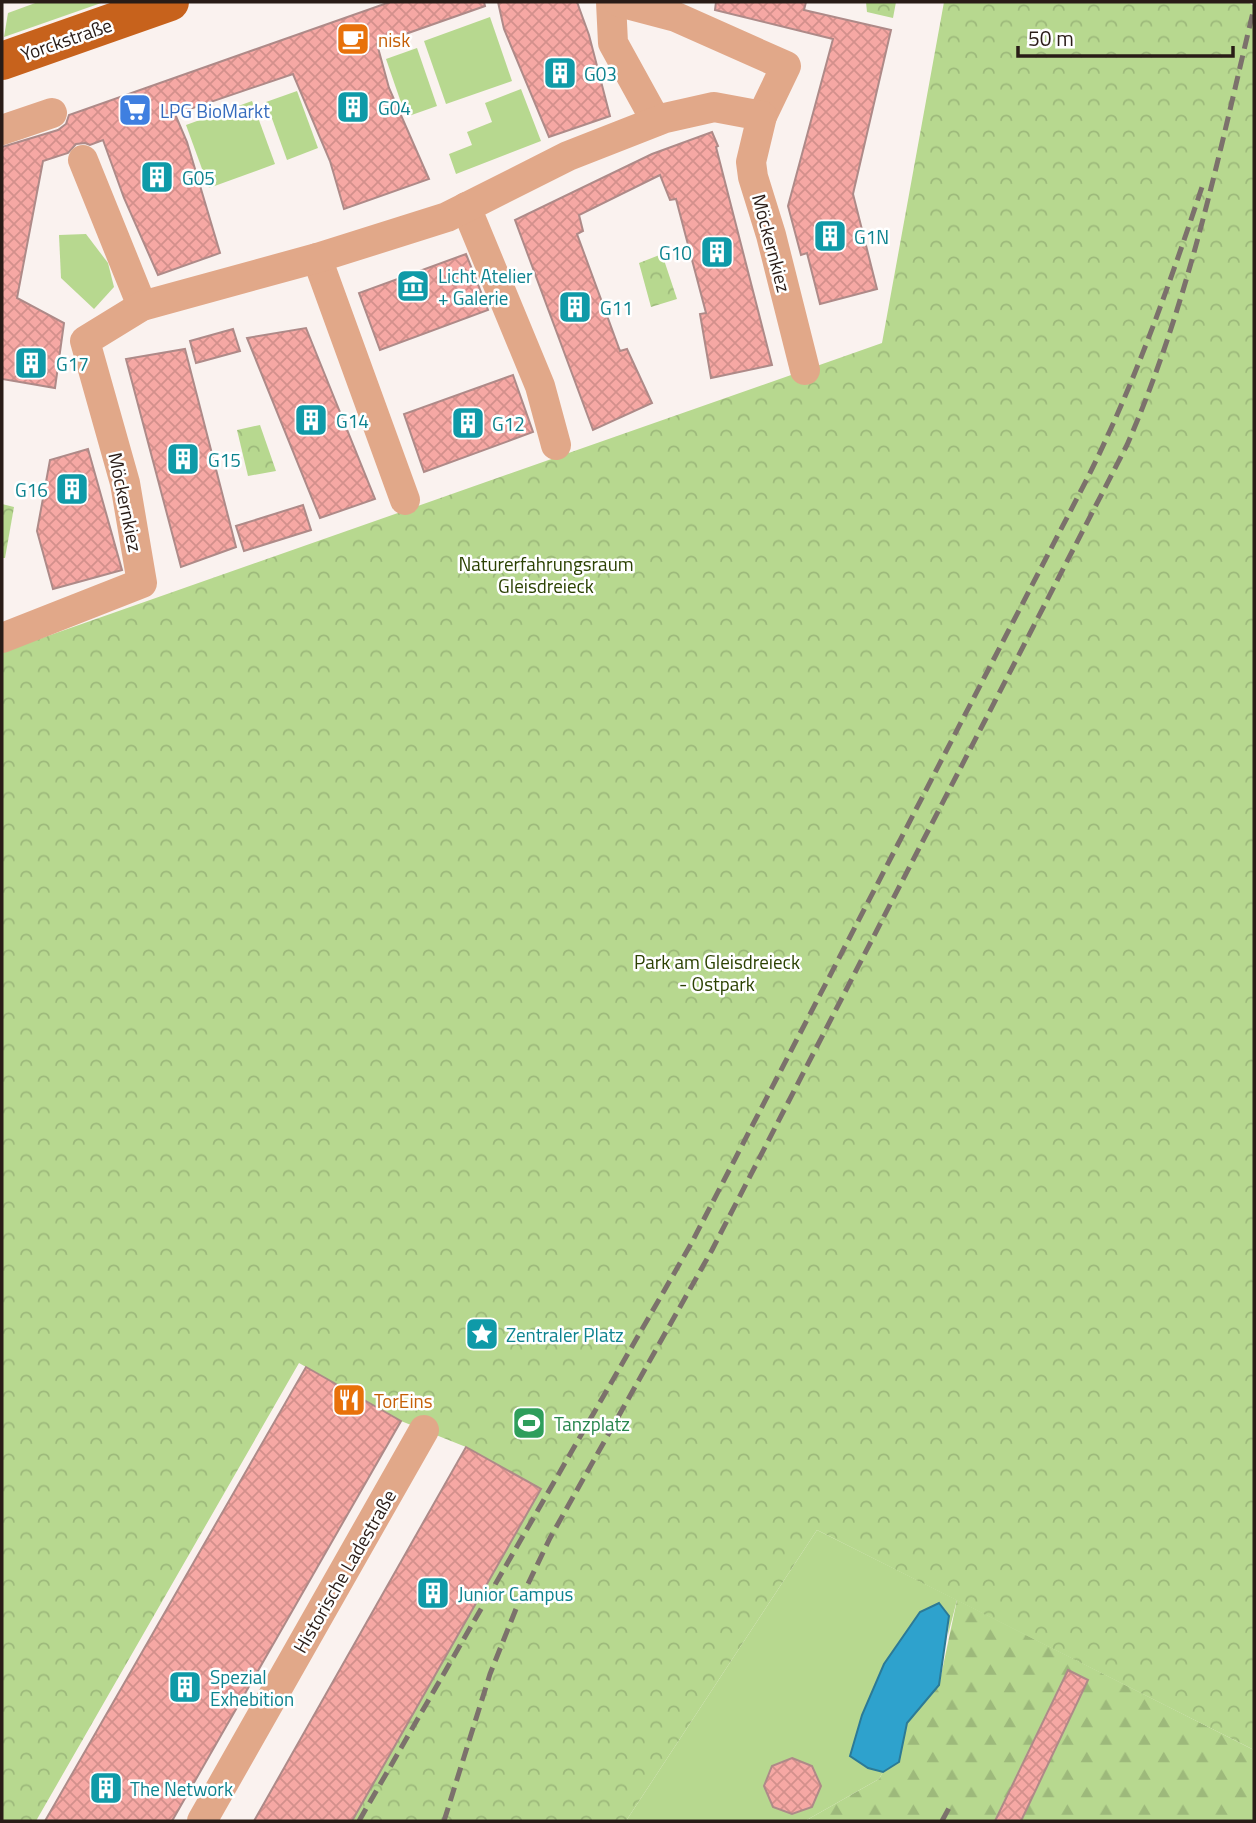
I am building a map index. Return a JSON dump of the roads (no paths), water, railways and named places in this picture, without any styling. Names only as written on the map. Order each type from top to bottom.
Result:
[{"type":"main road","name":"Yorckstraße","points":[[2,61],[170,2]]},
{"type":"street","points":[[611,2],[613,43],[656,121]]},
{"type":"street","name":"Möckernkiez","points":[[620,2],[676,17],[786,66],[762,116],[751,162],[805,370]]},
{"type":"street","name":"Möckernkiez","points":[[2,638],[142,583],[125,483],[85,341],[142,306],[317,258],[447,217],[568,156],[656,121],[714,107],[762,116]]},
{"type":"street","points":[[2,130],[52,113]]},
{"type":"street","points":[[83,160],[142,306]]},
{"type":"street","points":[[466,207],[540,386],[556,445]]},
{"type":"street","points":[[317,258],[405,500]]},
{"type":"street","name":"Historische Ladestraße","points":[[202,1821],[425,1430]]},
{"type":"water","points":[[939,1603],[949,1616],[939,1685],[907,1723],[899,1762],[883,1772],[868,1768],[850,1756],[862,1715],[884,1664],[920,1612]]},
{"type":"railway","points":[[444,1821],[490,1674],[516,1609],[550,1538],[712,1250],[1127,445],[1149,392],[1185,284],[1254,8]]},
{"type":"railway","points":[[359,1821],[691,1244],[1087,479],[1151,332],[1204,181]]},
{"type":"railway","points":[[942,1821],[949,1808]]},
{"type":"place","name":"nisk","points":[[353,39]]},
{"type":"place","name":"G03","points":[[560,73]]},
{"type":"place","name":"G04","points":[[353,107]]},
{"type":"place","name":"LPG BioMarkt","points":[[135,110]]},
{"type":"place","name":"G05","points":[[157,177]]},
{"type":"place","name":"G1N","points":[[830,236]]},
{"type":"place","name":"G10","points":[[717,252]]},
{"type":"place","name":"Licht Atelier + Galerie","points":[[413,286]]},
{"type":"place","name":"G11","points":[[575,307]]},
{"type":"place","name":"G17","points":[[31,363]]},
{"type":"place","name":"G14","points":[[311,420]]},
{"type":"place","name":"G12","points":[[468,423]]},
{"type":"place","name":"G15","points":[[183,459]]},
{"type":"place","name":"G16","points":[[72,489]]},
{"type":"place","name":"Zentraler Platz","points":[[482,1334]]},
{"type":"place","name":"TorEins","points":[[349,1400]]},
{"type":"place","name":"Tanzplatz","points":[[529,1423]]},
{"type":"place","name":"Junior Campus","points":[[433,1593]]},
{"type":"place","name":"Spezial Exhebition","points":[[185,1687]]},
{"type":"place","name":"The Network","points":[[106,1788]]},
{"type":"park label","name":"Naturerfahrungsraum Gleisdreieck","points":[[546,574]]},
{"type":"park label","name":"Park am Gleisdreieck - Ostpark","points":[[717,972]]}]
